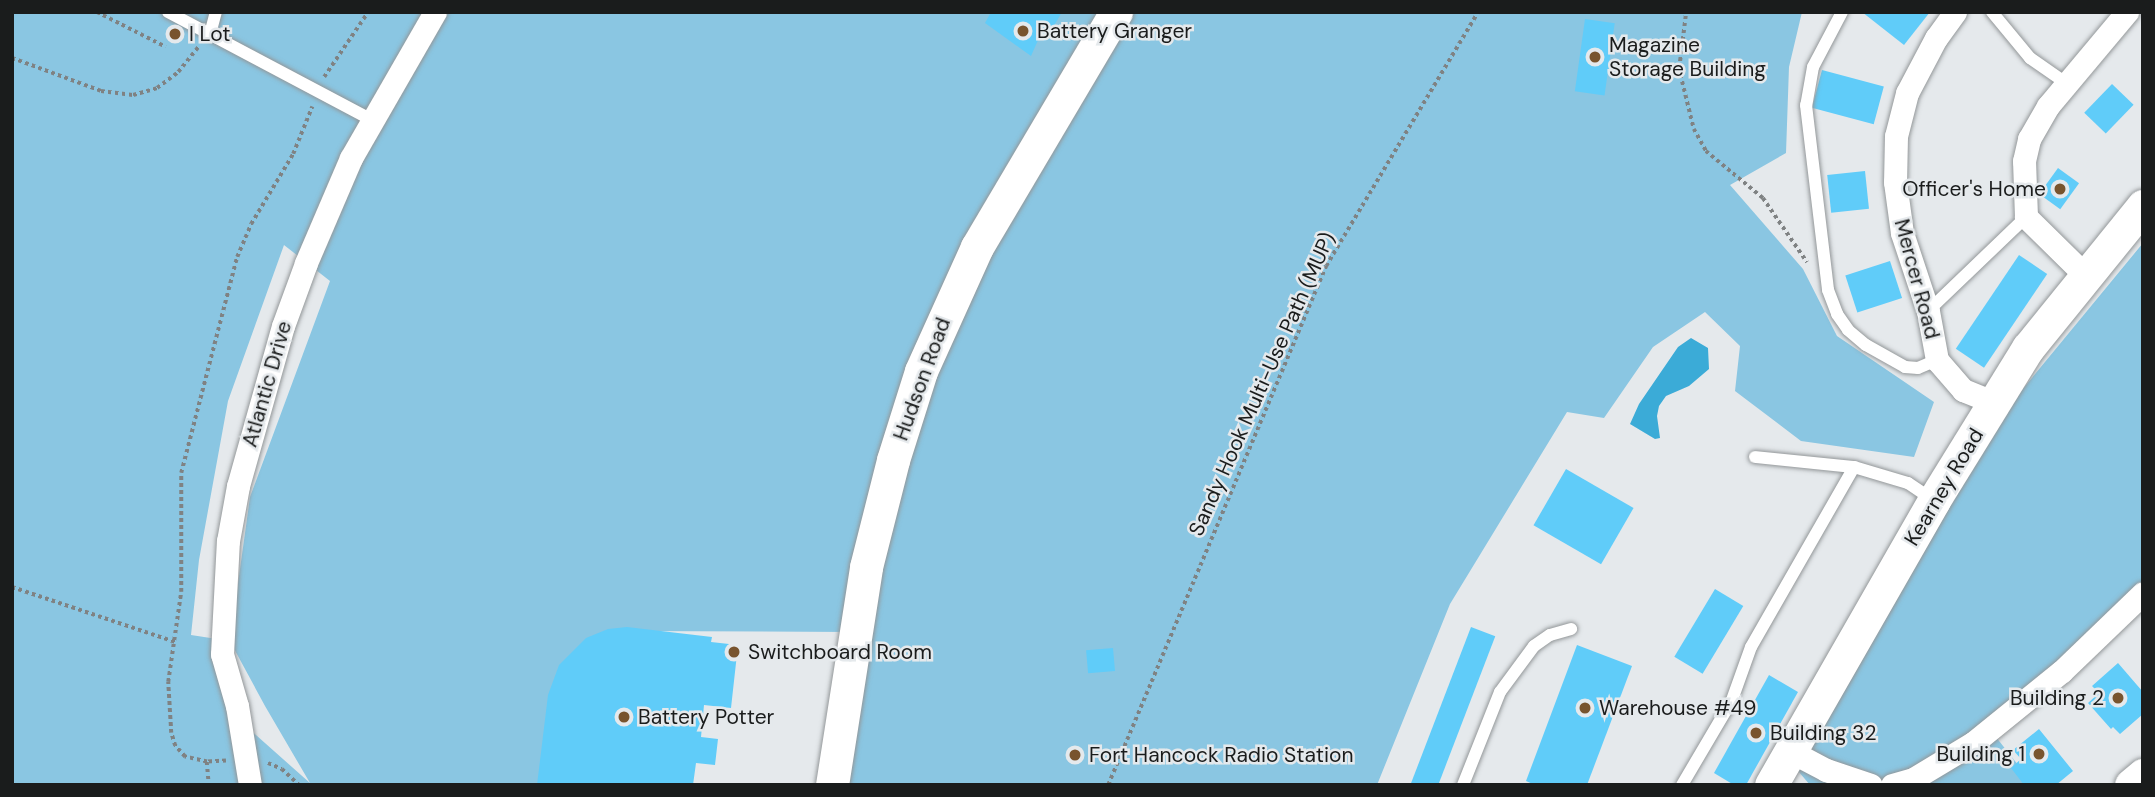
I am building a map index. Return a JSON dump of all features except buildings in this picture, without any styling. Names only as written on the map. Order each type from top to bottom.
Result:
[{"type":"street","name":"Atlantic Drive","points":[[250,785],[237,706],[222,654],[232,519],[238,486],[283,326],[341,181],[372,120],[435,12]]},
{"type":"street","name":"Hudson Road","points":[[832,785],[866,567],[893,460],[921,371],[976,247],[1115,12]]},
{"type":"street","name":"Mercer Road","points":[[1955,12],[1936,38],[1908,93],[1896,136],[1895,182],[1902,233],[1928,311],[1937,360],[1963,390],[1995,403]]},
{"type":"street","points":[[2085,275],[2026,217],[2023,176],[2029,139],[2048,106],[2127,12]]},
{"type":"street","name":"Kearney Road","points":[[1771,785],[1934,500],[2028,348],[2143,206]]},
{"type":"street","points":[[1892,785],[1913,779],[1973,743],[2062,671],[2143,593]]},
{"type":"street","points":[[1790,751],[1826,770],[1871,785]]},
{"type":"street","points":[[2131,785],[2143,775]]},
{"type":"lane","points":[[168,12],[372,120]]},
{"type":"lane","points":[[210,34],[216,12]]},
{"type":"lane","points":[[1842,12],[1814,67],[1806,105],[1828,290],[1837,314],[1848,330],[1866,345],[1905,366],[1918,368],[1937,360]]},
{"type":"lane","points":[[1992,12],[2030,58],[2066,83]]},
{"type":"lane","points":[[1928,311],[2026,217]]},
{"type":"lane","points":[[1755,457],[1854,467],[1908,483],[1934,500]]},
{"type":"lane","points":[[1682,785],[1732,700],[1751,647],[1854,467]]},
{"type":"lane","points":[[1463,785],[1500,692],[1534,646],[1550,635],[1571,629]]},
{"type":"path","points":[[97,12],[166,47]]},
{"type":"path","points":[[322,82],[368,12]]},
{"type":"path","name":"Sandy Hook Multi-Use Path (MUP)","points":[[1108,785],[1326,266],[1478,12]]},
{"type":"path","points":[[1686,12],[1679,68],[1694,129],[1706,151],[1763,198],[1785,233],[1828,290]]},
{"type":"path","points":[[12,58],[101,92],[133,95],[157,88],[178,72],[210,34]]},
{"type":"path","points":[[1622,68],[1655,71],[1679,68]]},
{"type":"path","points":[[229,761],[207,762],[180,754],[172,739],[168,682],[181,592],[179,489],[188,437],[236,257],[251,224],[293,154],[313,104]]},
{"type":"path","points":[[12,587],[175,642]]},
{"type":"path","points":[[264,761],[282,769],[299,785]]},
{"type":"path","points":[[207,762],[209,785]]},
{"type":"shaded area","points":[[12,12],[1802,12],[1789,67],[1786,153],[1730,185],[1803,269],[1837,336],[1934,402],[1914,457],[1801,441],[1735,391],[1740,346],[1705,312],[1653,347],[1604,418],[1567,412],[1450,604],[1377,785],[839,785],[851,632],[628,631],[556,785],[12,785]],"holes":[[[284,245],[330,281],[250,497],[230,641],[191,635],[199,560],[228,401]],[[232,645],[265,706],[310,783],[248,728]]]},
{"type":"shaded area","points":[[2143,243],[2143,585],[1988,727],[2034,785],[1810,785],[1793,765],[1994,424]]},
{"type":"shaded area","points":[[1691,338],[1708,348],[1709,369],[1689,386],[1666,396],[1659,406],[1657,416],[1660,438],[1655,439],[1630,424],[1639,404],[1678,347]]},
{"type":"place","name":"Battery Granger","points":[[1023,31]]},
{"type":"place","name":"I Lot","points":[[175,34]]},
{"type":"place","name":"Magazine Storage Building","points":[[1595,57]]},
{"type":"place","name":"Officer's Home","points":[[2060,189]]},
{"type":"place","name":"Switchboard Room","points":[[734,652]]},
{"type":"place","name":"Building 2","points":[[2118,698]]},
{"type":"place","name":"Warehouse #49","points":[[1585,708]]},
{"type":"place","name":"Battery Potter","points":[[624,717]]},
{"type":"place","name":"Building 32","points":[[1756,733]]},
{"type":"place","name":"Building 1","points":[[2039,754]]},
{"type":"place","name":"Fort Hancock Radio Station","points":[[1075,755]]}]
